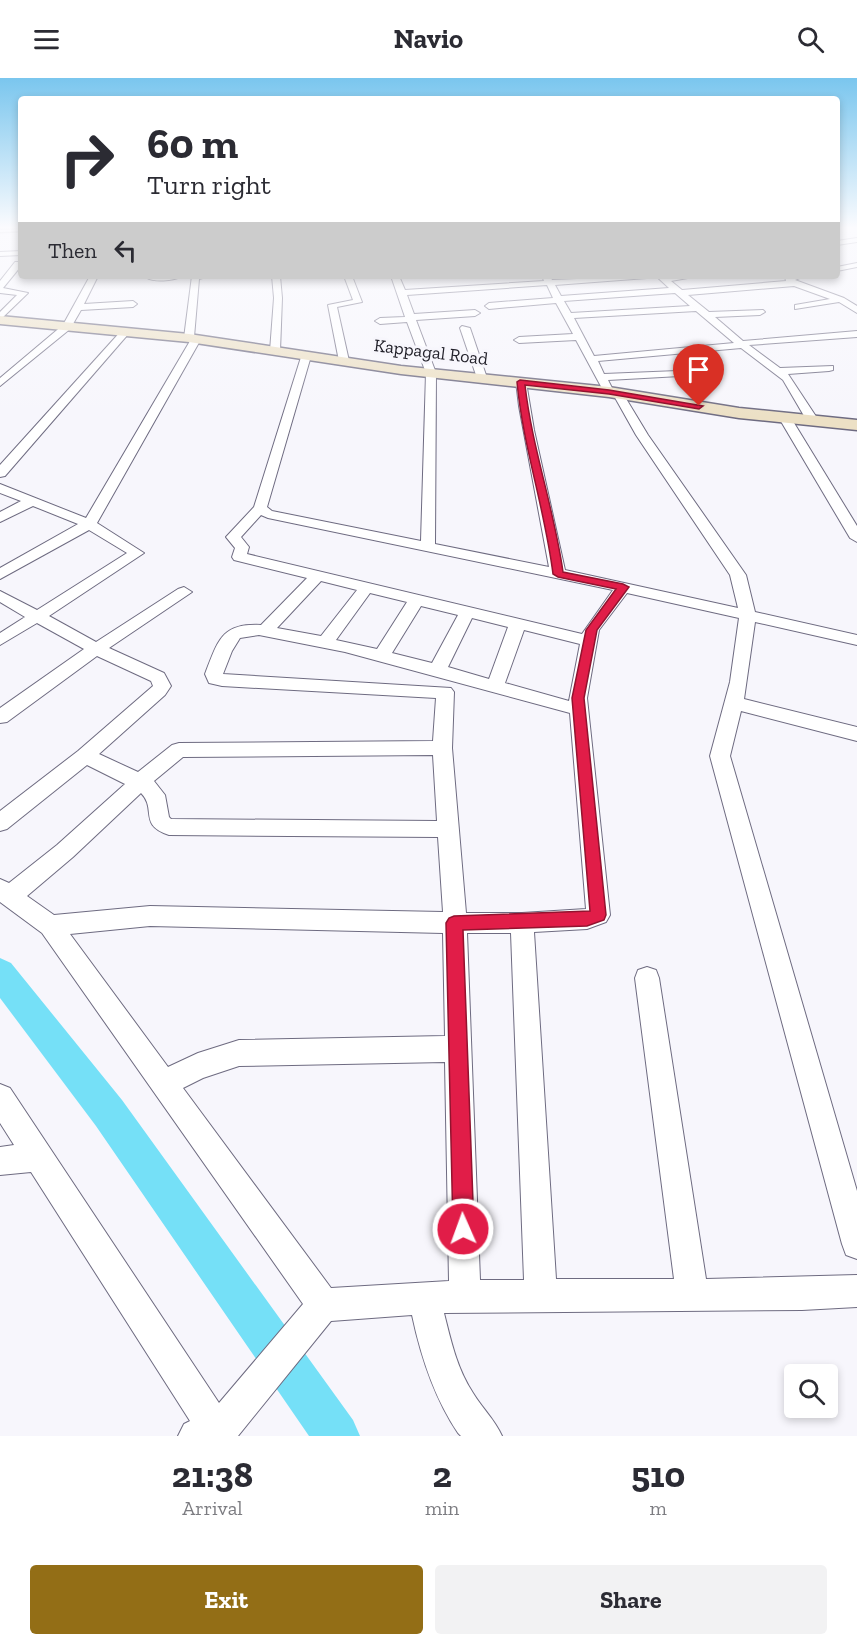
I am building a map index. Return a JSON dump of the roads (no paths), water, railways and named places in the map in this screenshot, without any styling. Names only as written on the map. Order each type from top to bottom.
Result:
[{"type":"main road","name":"Kappagal Road","points":[[0,319],[193,338],[431,373],[613,393],[739,413],[857,425]]},
{"type":"street","points":[[0,319],[24,293],[11,290]]},
{"type":"street","points":[[0,383],[67,327],[87,290]]},
{"type":"street","points":[[0,574],[89,524],[193,338],[195,290]]},
{"type":"street","points":[[275,351],[277,290]]},
{"type":"street","points":[[344,361],[332,305],[358,302],[354,290]]},
{"type":"street","points":[[428,547],[431,373],[402,293],[436,290]]},
{"type":"street","points":[[489,306],[552,290]]},
{"type":"street","points":[[553,290],[601,377],[738,575],[748,615],[739,682],[720,756],[857,1244]]},
{"type":"street","points":[[577,290],[707,290]]},
{"type":"street","points":[[821,290],[857,310]]},
{"type":"street","points":[[679,292],[787,378],[813,421]]},
{"type":"street","points":[[798,307],[841,300]]},
{"type":"street","points":[[78,307],[133,304]]},
{"type":"street","points":[[568,316],[698,308]]},
{"type":"street","points":[[707,315],[760,312]]},
{"type":"street","points":[[380,321],[475,313]]},
{"type":"street","points":[[465,328],[482,378]]},
{"type":"street","points":[[0,473],[125,332]]},
{"type":"street","points":[[591,359],[743,345],[748,342],[857,334]]},
{"type":"street","points":[[842,336],[857,347]]},
{"type":"street","points":[[519,340],[579,338]]},
{"type":"street","points":[[306,356],[260,508],[232,537],[242,546],[239,557],[590,641]]},
{"type":"street","points":[[778,371],[829,368]]},
{"type":"street","points":[[601,377],[698,372]]},
{"type":"street","points":[[520,382],[525,420],[552,531],[558,574]]},
{"type":"street","points":[[785,418],[857,538]]},
{"type":"street","points":[[0,488],[89,524],[137,553],[0,640]]},
{"type":"street","points":[[0,518],[32,501]]},
{"type":"street","points":[[260,508],[268,514],[623,587],[857,640]]},
{"type":"street","points":[[265,631],[319,575]]},
{"type":"street","points":[[326,642],[367,586]]},
{"type":"street","points":[[50,926],[150,916],[522,923],[587,919],[598,915],[577,709],[591,630],[623,587]]},
{"type":"street","points":[[0,717],[96,649],[184,592]]},
{"type":"street","points":[[0,596],[96,649],[158,677],[162,686],[85,756],[0,823]]},
{"type":"street","points":[[381,657],[417,599]]},
{"type":"street","points":[[465,1296],[454,923],[442,748],[443,679],[468,611]]},
{"type":"street","points":[[495,687],[518,623]]},
{"type":"street","points":[[443,679],[381,657],[326,642],[248,628],[233,636],[214,674],[215,679],[443,679],[495,687],[577,709]]},
{"type":"street","points":[[733,703],[857,734]]},
{"type":"street","points":[[323,1305],[50,926],[5,893],[65,851],[178,750],[442,748]]},
{"type":"street","points":[[85,756],[151,788],[156,793],[158,820],[162,825],[169,827],[448,829]]},
{"type":"street","points":[[522,923],[541,1295]]},
{"type":"street","points":[[647,978],[692,1294]]},
{"type":"street","points":[[164,1084],[198,1066],[239,1053],[458,1049]]},
{"type":"street","points":[[0,1098],[211,1434],[323,1305],[465,1296],[802,1294],[857,1291]]},
{"type":"street","points":[[0,1161],[38,1157]]},
{"type":"street","points":[[424,1299],[440,1363],[452,1394],[465,1416],[484,1436]]},
{"type":"waterway","points":[[0,973],[109,1113],[337,1436]]}]
